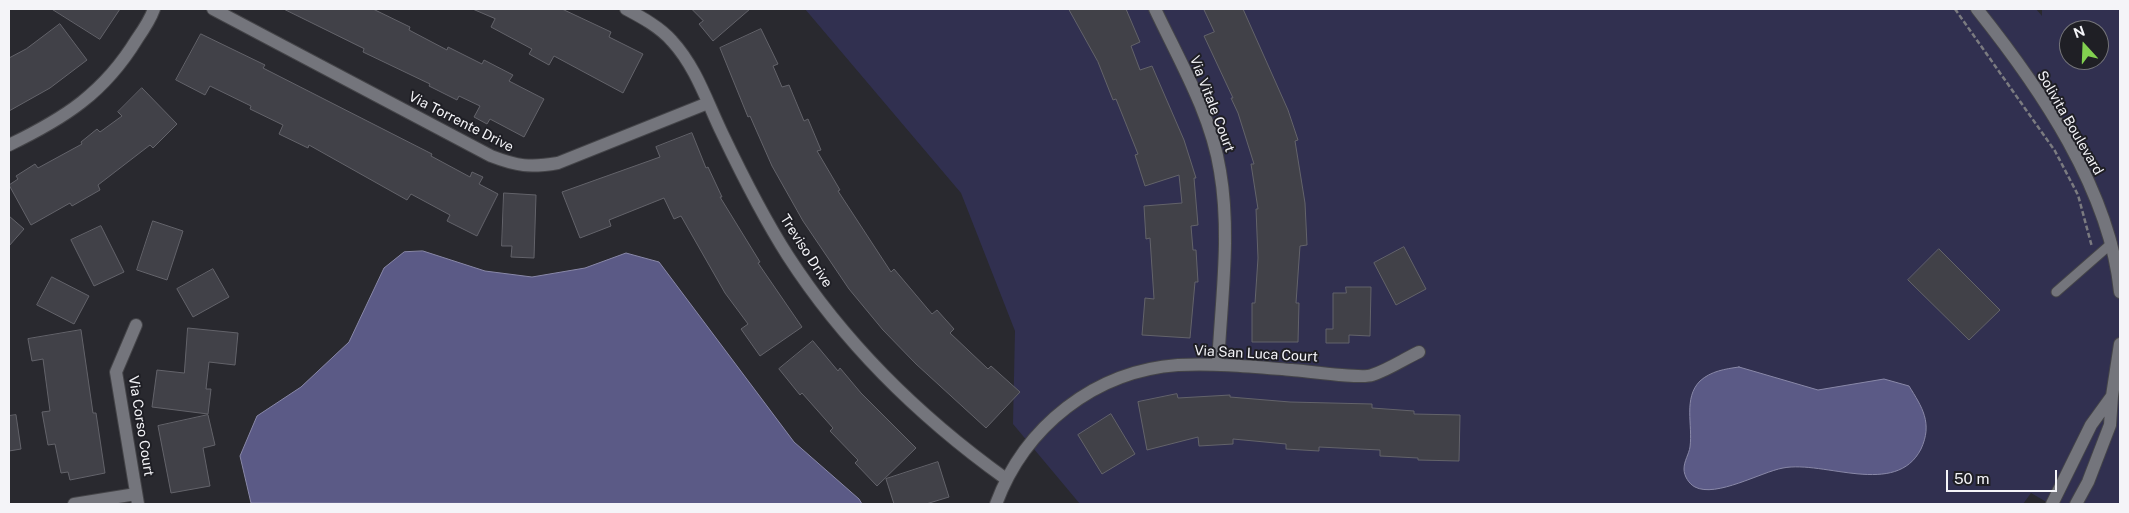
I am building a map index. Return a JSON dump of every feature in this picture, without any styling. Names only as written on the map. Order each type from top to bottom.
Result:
[{"type":"street","points":[[9,145],[66,115],[94,93],[124,61],[154,9]]},
{"type":"street","name":"Via Torrente Drive","points":[[213,9],[492,156],[513,165],[534,168],[558,163],[708,103]]},
{"type":"street","name":"Treviso Drive","points":[[626,9],[642,17],[671,40],[692,69],[745,181],[788,256],[832,317],[879,371],[921,411],[967,451],[1006,479]]},
{"type":"street","name":"Via Vitale Court","points":[[1155,9],[1193,90],[1210,133],[1220,170],[1226,222],[1218,365]]},
{"type":"street","name":"Solivita Boulevard","points":[[1977,9],[2032,84],[2059,128],[2101,210],[2112,243],[2120,292]]},
{"type":"street","name":"Via Corso Court","points":[[136,325],[116,372],[137,499]]},
{"type":"street","points":[[2076,504],[2088,482],[2110,425],[2112,396],[2120,344]]},
{"type":"street","name":"Via San Luca Court","points":[[996,504],[1006,479],[1037,434],[1073,401],[1098,386],[1152,368],[1178,365],[1218,365],[1370,376],[1419,352]]},
{"type":"street","points":[[2052,504],[2091,425],[2112,396]]},
{"type":"street","points":[[74,504],[137,499]]},
{"type":"lane","points":[[2056,292],[2112,243]]},
{"type":"path","points":[[1955,9],[2055,150],[2078,195],[2094,258]]},
{"type":"shaded area","points":[[805,9],[2036,9],[2042,16],[2042,9],[2120,9],[2120,504],[2050,504],[2031,493],[2023,504],[1080,504],[1013,424],[1015,331],[961,193]]},
{"type":"water","points":[[423,251],[485,271],[532,277],[585,268],[626,253],[659,262],[794,442],[859,499],[862,504],[251,503],[240,456],[257,416],[301,387],[349,342],[384,268],[404,252]]},
{"type":"water","points":[[1739,367],[1818,390],[1884,379],[1909,386],[1922,408],[1926,423],[1926,431],[1921,449],[1910,464],[1895,472],[1858,474],[1800,467],[1783,468],[1726,487],[1704,490],[1695,487],[1687,479],[1684,469],[1691,439],[1690,404],[1692,395],[1700,381],[1709,375]]},
{"type":"building","points":[[52,9],[120,9],[100,39]]},
{"type":"building","points":[[284,9],[373,9],[410,27],[409,30],[447,50],[448,47],[482,64],[484,60],[513,75],[509,81],[544,99],[524,137],[490,119],[487,124],[474,117],[480,106],[459,96],[457,100],[429,86],[430,84],[363,52],[364,49]]},
{"type":"building","points":[[473,9],[562,9],[611,32],[609,37],[643,54],[623,93],[554,56],[549,65],[529,54],[532,49],[491,27],[495,19]]},
{"type":"building","points":[[692,9],[750,9],[713,41],[699,24],[703,21]]},
{"type":"building","points":[[1069,9],[1126,9],[1140,42],[1131,46],[1140,70],[1152,66],[1184,140],[1196,178],[1194,178],[1198,225],[1191,226],[1193,250],[1196,250],[1198,282],[1195,282],[1190,338],[1142,335],[1145,298],[1154,299],[1150,238],[1146,239],[1144,206],[1182,203],[1179,175],[1145,186],[1135,155],[1138,154],[1116,99],[1113,100],[1098,62]]},
{"type":"building","points":[[1204,9],[1243,9],[1288,110],[1298,140],[1295,141],[1305,203],[1307,245],[1300,246],[1296,303],[1299,303],[1298,342],[1252,342],[1252,303],[1255,303],[1258,258],[1256,209],[1258,209],[1251,164],[1254,164],[1238,113],[1231,98],[1233,98],[1204,36],[1214,32]]},
{"type":"building","points":[[60,24],[87,60],[50,88],[9,111],[9,58],[26,49]]},
{"type":"building","points":[[761,29],[778,64],[773,66],[782,87],[789,85],[804,121],[808,119],[821,150],[817,151],[840,190],[838,191],[891,272],[894,269],[932,314],[937,310],[954,329],[950,333],[988,369],[991,366],[1020,392],[986,428],[916,364],[883,330],[849,289],[803,221],[772,166],[750,116],[748,117],[720,48]]},
{"type":"building","points":[[201,34],[265,65],[263,68],[432,154],[431,156],[470,177],[472,172],[483,177],[479,184],[498,194],[477,236],[447,221],[450,215],[411,194],[407,200],[309,145],[308,148],[279,134],[283,125],[250,109],[251,106],[210,86],[205,95],[176,80]]},
{"type":"building","points":[[142,88],[177,124],[153,148],[150,145],[98,185],[100,190],[72,206],[70,203],[31,225],[9,185],[18,179],[16,176],[35,164],[38,168],[82,144],[81,142],[97,129],[100,132],[122,116],[118,112]]},
{"type":"building","points":[[692,133],[706,168],[708,167],[722,197],[720,197],[760,262],[758,263],[802,327],[760,356],[741,329],[748,324],[725,293],[681,216],[674,219],[664,198],[609,220],[611,226],[580,238],[562,192],[660,157],[656,147]]},
{"type":"building","points":[[504,193],[536,195],[534,258],[511,257],[512,246],[502,246]]},
{"type":"building","points":[[9,216],[24,229],[9,246]]},
{"type":"building","points":[[153,221],[183,231],[167,280],[137,270]]},
{"type":"building","points":[[101,226],[124,272],[94,286],[71,240]]},
{"type":"building","points":[[1404,247],[1426,289],[1396,305],[1374,263]]},
{"type":"building","points":[[1939,249],[2000,310],[1969,340],[1908,280]]},
{"type":"building","points":[[213,269],[229,297],[193,317],[177,289]]},
{"type":"building","points":[[52,277],[89,296],[74,324],[37,305]]},
{"type":"building","points":[[1346,287],[1371,287],[1370,336],[1349,335],[1349,343],[1326,343],[1326,329],[1333,329],[1333,293],[1346,293]]},
{"type":"building","points":[[188,328],[238,333],[235,365],[209,362],[206,389],[211,389],[208,414],[152,407],[157,370],[184,373]]},
{"type":"building","points":[[81,330],[93,413],[96,413],[105,473],[70,480],[68,472],[61,473],[55,444],[48,445],[42,412],[50,411],[43,359],[32,361],[28,339]]},
{"type":"building","points":[[813,341],[838,371],[840,368],[861,393],[916,448],[877,486],[855,463],[858,460],[830,431],[833,428],[802,393],[800,395],[779,369]]},
{"type":"building","points":[[1177,394],[1178,398],[1230,395],[1230,397],[1290,402],[1372,404],[1372,408],[1414,411],[1414,414],[1460,415],[1459,461],[1418,460],[1418,458],[1380,456],[1380,450],[1319,447],[1319,451],[1286,449],[1286,444],[1233,439],[1233,444],[1199,446],[1198,437],[1147,450],[1138,402]]},
{"type":"building","points":[[1111,414],[1135,454],[1102,474],[1078,435]]},
{"type":"building","points":[[16,415],[21,449],[9,451],[9,416]]},
{"type":"building","points":[[208,415],[215,445],[203,448],[210,486],[171,493],[158,426]]},
{"type":"building","points":[[938,462],[949,497],[926,504],[894,504],[886,479]]}]
